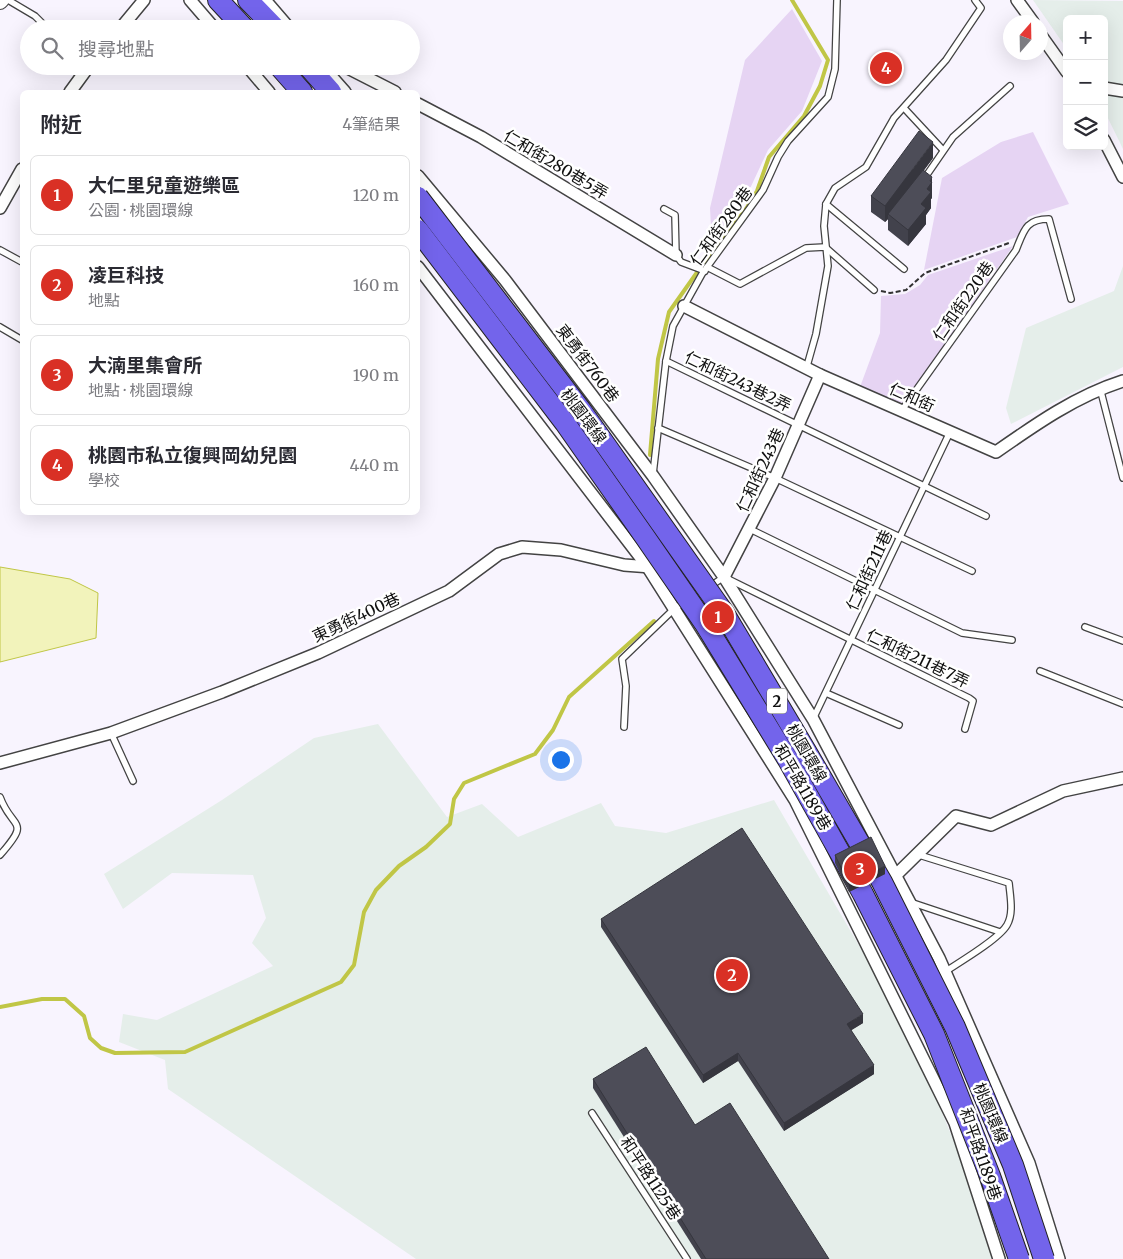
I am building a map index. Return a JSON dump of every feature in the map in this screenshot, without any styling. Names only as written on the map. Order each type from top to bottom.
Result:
[{"type":"highway","points":[[218,0],[237,20]]},
{"type":"highway","points":[[248,0],[267,20]]},
{"type":"highway","points":[[287,75],[300,90]]},
{"type":"highway","points":[[316,75],[329,90]]},
{"type":"highway","name":"桃園環線","points":[[420,200],[581,410],[708,590],[724,613],[797,735],[882,882],[955,1028],[1014,1165],[1044,1259]]},
{"type":"highway","name":"桃園環線","points":[[420,233],[564,423],[645,537],[704,624],[788,760],[863,894],[934,1034],[990,1176],[1019,1259]]},
{"type":"street","points":[[127,20],[144,0]]},
{"type":"street","points":[[190,0],[207,20]]},
{"type":"street","points":[[265,0],[282,20]]},
{"type":"street","points":[[1017,0],[1028,15]]},
{"type":"street","points":[[1048,45],[1063,66]]},
{"type":"street","points":[[71,90],[81,75]]},
{"type":"street","points":[[255,75],[267,90]]},
{"type":"street","points":[[330,75],[343,90]]},
{"type":"street","points":[[362,75],[391,90]]},
{"type":"street","points":[[1108,89],[1123,91]]},
{"type":"street","name":"仁和街280巷5弄","points":[[420,105],[481,137],[676,255]]},
{"type":"street","points":[[1108,148],[1123,177]]},
{"type":"street","points":[[0,208],[20,173]]},
{"type":"street","name":"東勇街760巷","points":[[420,178],[506,280],[653,476],[724,577]]},
{"type":"street","points":[[420,242],[451,215]]},
{"type":"street","name":"和平路1189巷","points":[[420,270],[647,566],[795,800],[955,1123],[999,1259]]},
{"type":"street","name":"仁和街","points":[[684,306],[807,366],[820,375],[996,452],[1041,421],[1100,388],[1123,381]]},
{"type":"street","name":"仁和街243巷","points":[[724,577],[775,478],[820,375]]},
{"type":"street","name":"東勇街400巷","points":[[0,763],[111,732],[222,692],[318,653],[448,591],[499,554],[522,547],[561,550],[624,565],[647,566],[724,577]]},
{"type":"street","points":[[724,577],[813,719],[946,972],[1029,1163],[1058,1259]]},
{"type":"street","points":[[767,757],[813,719]]},
{"type":"street","points":[[896,875],[956,816],[991,825],[1063,791],[1122,775]]},
{"type":"lane","points":[[8,0],[39,20]]},
{"type":"lane","name":"仁和街280巷","points":[[653,476],[666,361],[673,326],[706,269],[744,214],[755,203],[788,141],[828,97],[835,69],[837,0]]},
{"type":"lane","points":[[807,366],[823,300],[828,266],[824,226],[826,204],[835,188],[866,167],[894,118],[946,60],[981,8],[975,0]]},
{"type":"lane","points":[[919,186],[953,137],[1010,86]]},
{"type":"lane","points":[[904,108],[943,150]]},
{"type":"lane","points":[[826,204],[904,268]]},
{"type":"lane","points":[[664,208],[675,215],[676,255],[681,262],[706,269],[740,284],[806,248],[825,247],[874,290]]},
{"type":"lane","name":"仁和街220巷","points":[[902,410],[1016,250],[1030,222],[1036,219],[1050,219],[1071,299]]},
{"type":"lane","points":[[0,250],[20,261]]},
{"type":"lane","points":[[0,327],[20,339]]},
{"type":"lane","name":"仁和街243巷2弄","points":[[666,361],[986,516]]},
{"type":"lane","points":[[1100,388],[1123,478]]},
{"type":"lane","points":[[658,428],[775,478],[972,571]]},
{"type":"lane","name":"仁和街211巷","points":[[813,719],[852,641],[950,432]]},
{"type":"lane","points":[[750,529],[876,589],[962,633],[1012,640]]},
{"type":"lane","points":[[699,593],[724,577],[852,641]]},
{"type":"lane","points":[[624,727],[626,686],[622,659],[674,609],[691,598]]},
{"type":"lane","points":[[1085,627],[1123,641]]},
{"type":"lane","name":"仁和街211巷7弄","points":[[852,641],[973,701],[965,729]]},
{"type":"lane","points":[[1040,671],[1123,704]]},
{"type":"lane","points":[[826,693],[899,725]]},
{"type":"lane","points":[[111,732],[133,781]]},
{"type":"lane","points":[[0,797],[18,824],[18,832],[0,855]]},
{"type":"lane","points":[[916,854],[1009,883],[1012,908],[1007,925],[982,947],[946,972]]},
{"type":"lane","points":[[910,902],[1000,932]]},
{"type":"lane","name":"和平路1125巷","points":[[592,1113],[687,1259]]},
{"type":"path","points":[[874,290],[890,293],[906,290],[925,273],[1020,239]]},
{"type":"shaded area","points":[[1033,0],[1123,1],[1123,149],[1108,118],[1108,15],[1063,15],[1063,43],[1048,22],[1048,15],[1043,15]]},
{"type":"shaded area","points":[[792,9],[822,61],[802,111],[768,150],[747,195],[712,245],[710,208],[745,60]]},
{"type":"shaded area","points":[[1033,132],[1069,204],[1028,217],[1017,237],[924,270],[942,178],[1001,142]]},
{"type":"shaded area","points":[[1013,246],[902,406],[860,387],[880,333],[881,296],[905,294],[920,285],[928,275]]},
{"type":"shaded area","points":[[1123,266],[1123,367],[1011,424],[1006,408],[1026,328],[1114,291]]},
{"type":"shaded area","points":[[0,567],[70,579],[98,593],[96,638],[0,662]]},
{"type":"shaded area","points":[[378,724],[447,817],[482,804],[518,837],[601,803],[615,826],[666,833],[774,800],[909,1031],[961,1159],[998,1259],[416,1259],[168,1089],[165,1060],[119,1042],[123,1014],[157,1020],[273,966],[252,943],[266,918],[253,875],[172,873],[123,909],[104,874],[222,800],[314,738]]},
{"type":"building","points":[[919,131],[933,142],[885,206],[871,196]]},
{"type":"building","points":[[923,170],[932,177],[930,181],[932,182],[927,189],[931,192],[921,204],[926,208],[908,230],[888,214]]},
{"type":"building","points":[[742,828],[863,1014],[847,1024],[874,1065],[784,1123],[738,1053],[703,1075],[601,919]]},
{"type":"building","points":[[871,837],[885,866],[849,884],[835,855]]},
{"type":"building","points":[[646,1047],[695,1125],[730,1103],[829,1259],[706,1259],[593,1079]]},
{"type":"waterway","points":[[702,266],[746,209],[757,191],[769,157],[804,116],[820,86],[828,60],[792,0]]},
{"type":"waterway","points":[[650,455],[658,359],[669,312],[698,271]]},
{"type":"waterway","points":[[0,1007],[42,999],[65,999],[84,1016],[90,1038],[101,1048],[115,1053],[185,1052],[341,982],[354,965],[364,912],[376,890],[399,866],[426,847],[450,824],[454,799],[464,783],[535,754],[553,730],[569,697],[654,621]]},
{"type":"place","name":"桃園市私立復興岡幼兒園","points":[[886,68]]},
{"type":"place","name":"大仁里兒童遊樂區","points":[[718,617]]},
{"type":"place","name":"大湳里集會所","points":[[860,869]]},
{"type":"place","name":"凌巨科技","points":[[732,975]]}]
